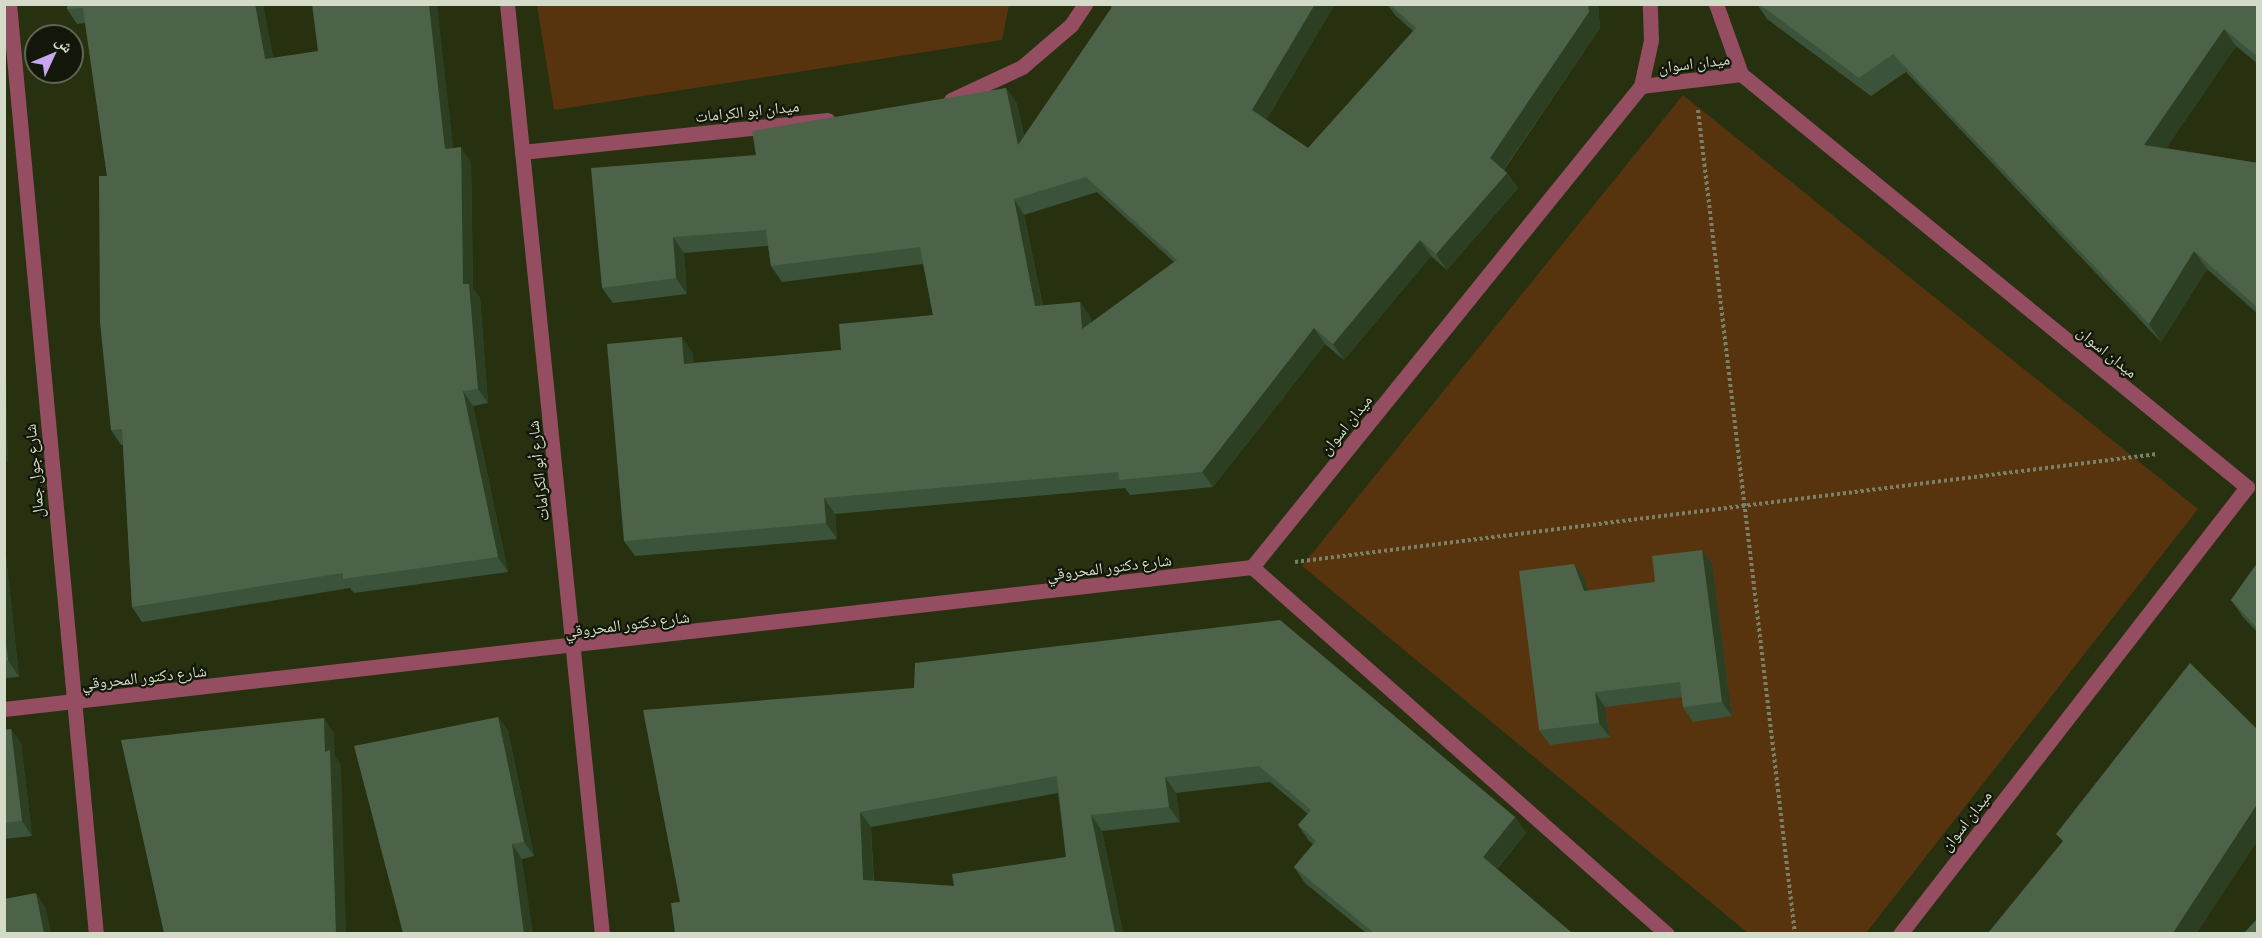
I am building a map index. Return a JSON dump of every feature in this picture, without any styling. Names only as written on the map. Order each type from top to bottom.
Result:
[{"type":"street","name":"شارع جول جمال","points":[[9,4],[96,933]]},
{"type":"street","name":"شارع أبو الكرامات","points":[[507,4],[602,933]]},
{"type":"street","points":[[934,104],[965,97],[1022,67],[1071,25],[1085,4]]},
{"type":"street","points":[[1641,86],[1650,40],[1650,4]]},
{"type":"street","points":[[1716,4],[1741,74]]},
{"type":"street","name":"ميدان اسوان","points":[[1252,567],[1641,86],[1741,74],[2199,448],[2252,487],[1900,933]]},
{"type":"street","name":"ميدان ابو الكرامات","points":[[522,152],[843,118]]},
{"type":"street","name":"شارع دكتور المحروقي","points":[[4,709],[573,647],[1252,567]]},
{"type":"street","points":[[1252,567],[1667,933]]},
{"type":"path","points":[[1695,80],[1795,933]]},
{"type":"path","points":[[1252,567],[2199,448]]},
{"type":"shaded area","points":[[537,4],[1009,5],[1002,40],[554,110]]},
{"type":"shaded area","points":[[1683,95],[2198,509],[1866,933],[1748,933],[1302,566]]},
{"type":"building","points":[[67,4],[255,4],[265,59],[318,51],[312,4],[429,4],[445,149],[461,147],[463,284],[469,284],[478,389],[463,391],[498,557],[343,579],[343,573],[132,607],[122,429],[111,430],[100,322],[99,176],[107,176],[83,8],[67,9]]},
{"type":"building","points":[[1114,4],[1315,4],[1252,110],[1308,148],[1416,28],[1389,4],[1588,4],[1589,12],[1490,158],[1507,173],[1436,254],[1420,240],[1333,344],[1314,328],[1202,472],[1119,480],[1118,472],[824,498],[826,523],[624,541],[607,344],[682,337],[684,364],[841,350],[839,324],[933,315],[920,247],[771,266],[766,230],[673,237],[676,278],[602,288],[591,168],[756,155],[752,131],[1006,88],[1018,145]],"holes":[[[1086,177],[1177,260],[1082,329],[1080,302],[1035,306],[1014,199]]]},
{"type":"building","points":[[1759,4],[2258,4],[2258,57],[2224,29],[2144,145],[2258,163],[2258,308],[2194,251],[2149,324],[1893,54],[1859,78]]},
{"type":"building","points":[[1702,550],[1722,702],[1683,707],[1680,682],[1595,692],[1599,723],[1539,730],[1519,571],[1574,564],[1584,591],[1655,582],[1652,556]]},
{"type":"building","points":[[2258,562],[2258,629],[2231,600]]},
{"type":"building","points":[[1280,620],[1515,817],[1483,857],[1572,933],[1374,933],[1294,867],[1316,841],[1298,825],[1311,810],[1259,766],[1165,777],[1169,807],[1091,815],[1115,933],[675,933],[671,903],[680,902],[643,710],[914,688],[915,663]],"holes":[[[1057,776],[1066,857],[952,874],[954,886],[863,880],[860,812]]]},
{"type":"building","points":[[4,631],[8,660],[4,661]]},
{"type":"building","points":[[2190,663],[2258,730],[2258,803],[2173,933],[1988,933],[2063,841],[2056,834]]},
{"type":"building","points":[[498,717],[524,842],[512,844],[524,933],[403,933],[354,746]]},
{"type":"building","points":[[324,718],[325,752],[330,750],[336,933],[164,933],[121,740]]},
{"type":"building","points":[[11,729],[22,821],[4,823],[4,730]]},
{"type":"building","points":[[36,893],[44,933],[4,933],[4,899]]},
{"type":"building","points":[[2258,918],[2258,933],[2244,933]]}]
